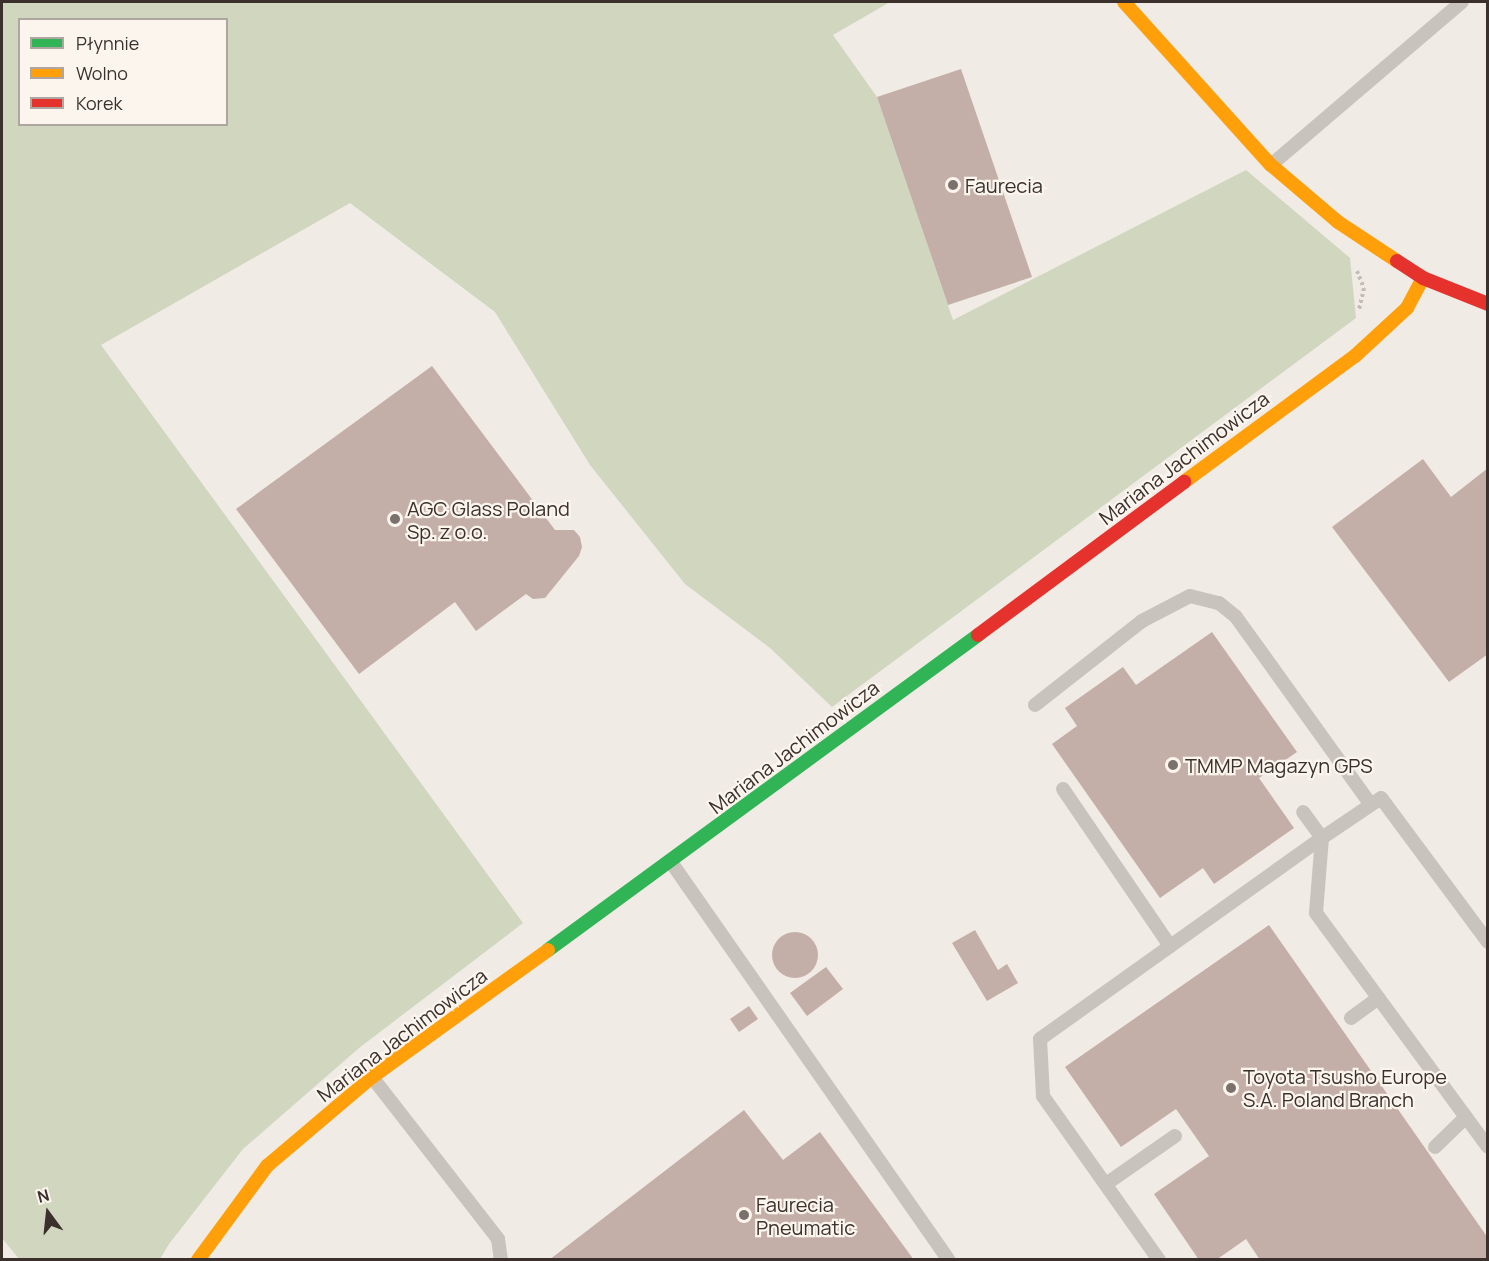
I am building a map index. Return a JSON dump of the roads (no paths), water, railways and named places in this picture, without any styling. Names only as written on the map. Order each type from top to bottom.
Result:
[{"type":"street","points":[[1124,2],[1271,165],[1338,222],[1423,278],[1488,304]]},
{"type":"street","name":"Mariana Jachimowicza","points":[[198,1260],[267,1166],[372,1077],[671,862],[1355,356],[1407,308],[1423,278]]},
{"type":"lane","points":[[1271,165],[1462,2]]},
{"type":"lane","points":[[1035,705],[1142,621],[1190,596],[1219,603],[1236,617],[1371,805]]},
{"type":"lane","points":[[1063,789],[1170,946]]},
{"type":"lane","points":[[1159,1260],[1043,1096],[1040,1039],[1380,798],[1488,942]]},
{"type":"lane","points":[[1303,812],[1322,838],[1316,913],[1488,1147]]},
{"type":"lane","points":[[671,862],[949,1260]]},
{"type":"lane","points":[[1351,1018],[1379,998]]},
{"type":"lane","points":[[372,1077],[498,1239],[501,1260]]},
{"type":"lane","points":[[1435,1147],[1466,1117]]},
{"type":"lane","points":[[1106,1184],[1175,1136]]},
{"type":"place","name":"Faurecia","points":[[953,185]]},
{"type":"place","name":"AGC Glass Poland Sp. z o.o.","points":[[395,519]]},
{"type":"place","name":"TMMP Magazyn GPS","points":[[1173,765]]},
{"type":"place","name":"Toyota Tsusho Europe S.A. Poland Branch","points":[[1231,1088]]},
{"type":"place","name":"Faurecia Pneumatic","points":[[744,1215]]}]
